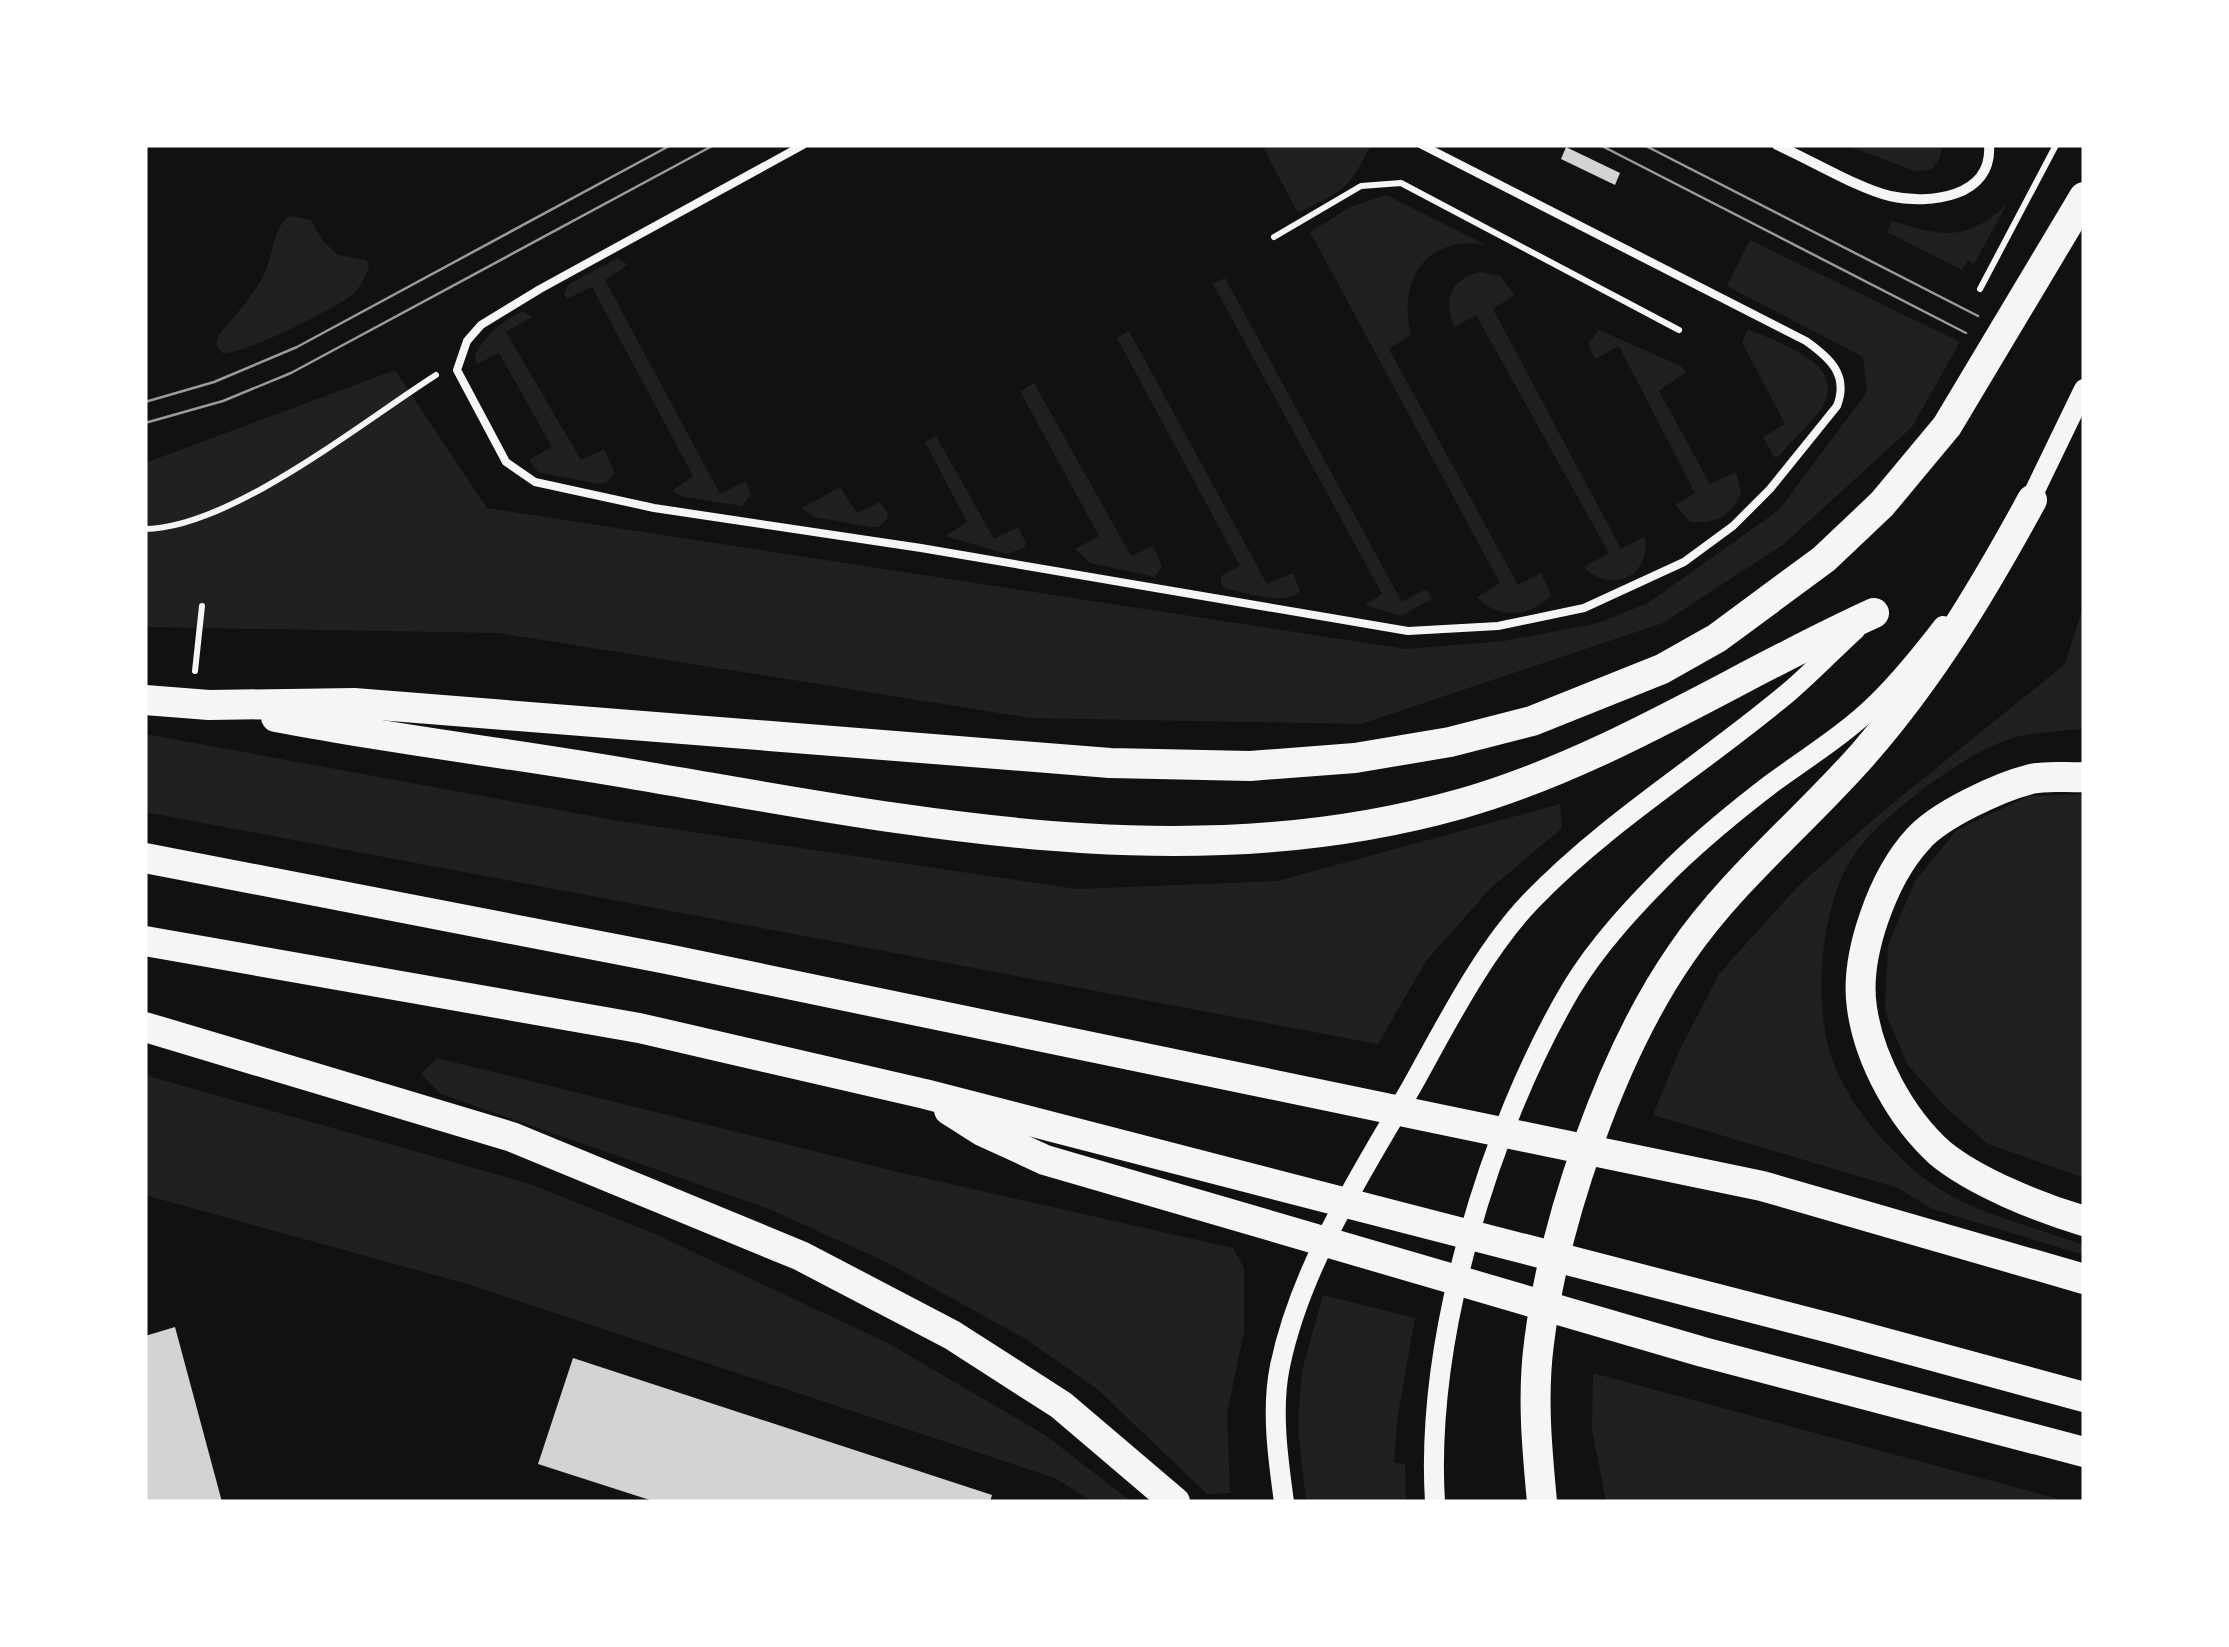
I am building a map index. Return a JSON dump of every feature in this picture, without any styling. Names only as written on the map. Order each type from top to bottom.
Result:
[{"type":"highway","points":[[145,700],[210,705],[354,704],[1110,764],[1250,766],[1354,758],[1450,742],[1532,721],[1662,669],[1717,638],[1824,559],[1882,504],[1947,426],[2084,197]]},
{"type":"highway","points":[[1542,1502],[1534,1423],[1538,1346],[1550,1278],[1566,1215],[1638,1022],[1719,903],[1837,782],[1903,707],[1948,646],[2032,500]]},
{"type":"highway","points":[[210,705],[840,811],[1029,836],[1123,842],[1216,840],[1351,826],[1462,804],[1588,758],[1874,612]]},
{"type":"highway","points":[[2084,778],[2034,778],[1974,800],[1918,838],[1884,891],[1865,942],[1861,1006],[1880,1069],[1910,1117],[1941,1153],[1988,1182],[2084,1221]]},
{"type":"highway","points":[[145,858],[667,959],[1762,1186],[2084,1279]]},
{"type":"highway","points":[[145,941],[639,1028],[926,1094],[1834,1329],[2084,1398]]},
{"type":"highway","points":[[145,1027],[512,1137],[802,1256],[952,1335],[1062,1405],[1175,1502]]},
{"type":"highway","points":[[926,1094],[982,1132],[1045,1160],[1703,1352],[2084,1452]]},
{"type":"main road","points":[[1435,1502],[1436,1412],[1446,1330],[1464,1254],[1515,1104],[1572,987],[1601,945],[1672,868],[1714,829],[1821,750],[1878,702],[1972,590],[2032,500],[2084,389]]},
{"type":"main road","points":[[1284,1502],[1278,1459],[1279,1372],[1289,1328],[1327,1236],[1468,986],[1528,904],[1590,844],[1789,691],[1874,612]]},
{"type":"street","points":[[1777,145],[1887,196],[1918,200],[1956,194],[1976,184],[1989,161],[1989,145]]},
{"type":"lane","points":[[803,145],[556,280],[482,325],[467,340],[457,370],[506,462],[535,482],[654,508],[921,548],[1390,628],[1468,628],[1532,620],[1584,608],[1684,562],[1734,526],[1758,502],[1836,406],[1842,394],[1836,365],[1806,340],[1422,145]]},
{"type":"path","points":[[1980,288],[2056,145]]},
{"type":"path","points":[[1274,237],[1362,186],[1400,184],[1679,330]]},
{"type":"path","points":[[145,530],[166,529],[251,496],[436,375],[457,370]]},
{"type":"path","points":[[194,672],[202,606]]},
{"type":"shaded area","points":[[1262,145],[1371,145],[1343,188],[1298,213]]},
{"type":"shaded area","points":[[1845,145],[1941,145],[1941,149],[1931,170],[1915,171]]},
{"type":"shaded area","points":[[1386,195],[1486,245],[1447,247],[1421,265],[1409,296],[1411,335],[1389,349],[1518,585],[1541,573],[1551,595],[1524,612],[1494,609],[1477,597],[1500,583],[1310,232],[1352,206]]},
{"type":"shaded area","points":[[2007,204],[1974,264],[1968,260],[1962,270],[1887,232],[1892,221],[1940,232],[1966,230]]},
{"type":"shaded area","points":[[291,216],[311,220],[322,240],[338,255],[366,260],[369,265],[364,279],[348,298],[305,322],[248,347],[222,353],[216,344],[219,335],[258,285],[278,231]]},
{"type":"shaded area","points":[[1750,240],[1960,342],[1912,427],[1784,544],[1663,623],[1361,724],[1030,718],[499,633],[145,627],[145,463],[395,370],[487,508],[1406,649],[1504,641],[1598,623],[1648,603],[1779,510],[1867,392],[1863,357],[1727,286]]},
{"type":"shaded area","points":[[618,258],[628,265],[605,280],[720,494],[746,481],[751,494],[742,506],[684,497],[672,491],[693,476],[592,287],[567,299],[564,294],[569,284]]},
{"type":"shaded area","points":[[1480,272],[1500,276],[1515,295],[1493,309],[1621,549],[1645,536],[1642,561],[1628,577],[1606,580],[1584,567],[1609,553],[1476,315],[1454,327],[1449,308],[1452,292],[1462,280]]},
{"type":"shaded area","points":[[1225,278],[1402,602],[1426,589],[1432,599],[1401,616],[1365,605],[1382,594],[1213,284]]},
{"type":"shaded area","points":[[523,311],[532,317],[506,332],[581,460],[604,449],[615,473],[606,483],[538,472],[529,460],[552,447],[499,353],[477,364],[475,355],[489,334]]},
{"type":"shaded area","points":[[1748,329],[1807,358],[1826,380],[1827,394],[1820,410],[1778,457],[1774,457],[1763,437],[1785,424],[1742,342]]},
{"type":"shaded area","points":[[1599,330],[1681,366],[1686,372],[1659,391],[1710,484],[1736,472],[1741,493],[1727,513],[1707,522],[1690,522],[1675,505],[1695,493],[1619,346],[1595,359],[1588,344]]},
{"type":"shaded area","points":[[1129,331],[1267,584],[1293,573],[1300,591],[1293,596],[1264,597],[1226,589],[1221,584],[1221,576],[1240,566],[1117,338]]},
{"type":"shaded area","points":[[1034,383],[1131,556],[1153,546],[1162,566],[1155,577],[1090,563],[1075,549],[1099,536],[1020,391]]},
{"type":"shaded area","points":[[936,436],[994,539],[1018,527],[1026,543],[1024,548],[1007,554],[948,537],[967,522],[925,442]]},
{"type":"shaded area","points":[[840,487],[857,513],[880,502],[888,513],[887,519],[879,527],[871,527],[814,517],[802,508]]},
{"type":"shaded area","points":[[2084,604],[2084,729],[2024,735],[1997,744],[1926,787],[1882,824],[1852,858],[1841,879],[1826,930],[1822,988],[1827,1041],[1841,1081],[1887,1144],[1946,1193],[1984,1211],[2084,1245],[2084,1255],[1932,1209],[1898,1188],[1653,1115],[1679,1051],[1719,974],[1797,887],[1882,812],[2065,664]]},
{"type":"shaded area","points":[[145,734],[619,821],[1077,889],[1277,881],[1560,804],[1562,828],[1490,889],[1426,961],[1378,1044],[145,812]]},
{"type":"shaded area","points":[[2084,794],[2084,1178],[1988,1144],[1946,1108],[1907,1064],[1885,1011],[1888,945],[1915,881],[1957,830],[2029,796]]},
{"type":"shaded area","points":[[437,1058],[898,1172],[1233,1248],[1244,1268],[1244,1332],[1227,1413],[1230,1493],[1207,1494],[1096,1388],[1024,1338],[886,1262],[769,1209],[441,1094],[421,1074]]},
{"type":"shaded area","points":[[145,1075],[530,1184],[655,1234],[888,1343],[1045,1435],[1132,1502],[1093,1502],[1055,1478],[467,1284],[145,1195]]},
{"type":"shaded area","points":[[1323,1295],[1415,1318],[1397,1420],[1394,1463],[1405,1464],[1406,1502],[1306,1502],[1298,1426],[1302,1371]]},
{"type":"shaded area","points":[[1593,1373],[2070,1502],[1606,1502],[1592,1429]]},
{"type":"building","points":[[1566,147],[1620,173],[1615,185],[1561,159]]},
{"type":"building","points":[[175,1327],[222,1502],[145,1502],[145,1336]]},
{"type":"building","points":[[573,1358],[992,1495],[990,1502],[656,1502],[538,1464]]},
{"type":"tram line","points":[[145,402],[214,382],[297,347],[671,145]]},
{"type":"tram line","points":[[145,423],[223,401],[291,373],[714,145]]},
{"type":"tram line","points":[[1600,145],[1966,333]]},
{"type":"tram line","points":[[1644,145],[1978,316]]}]
